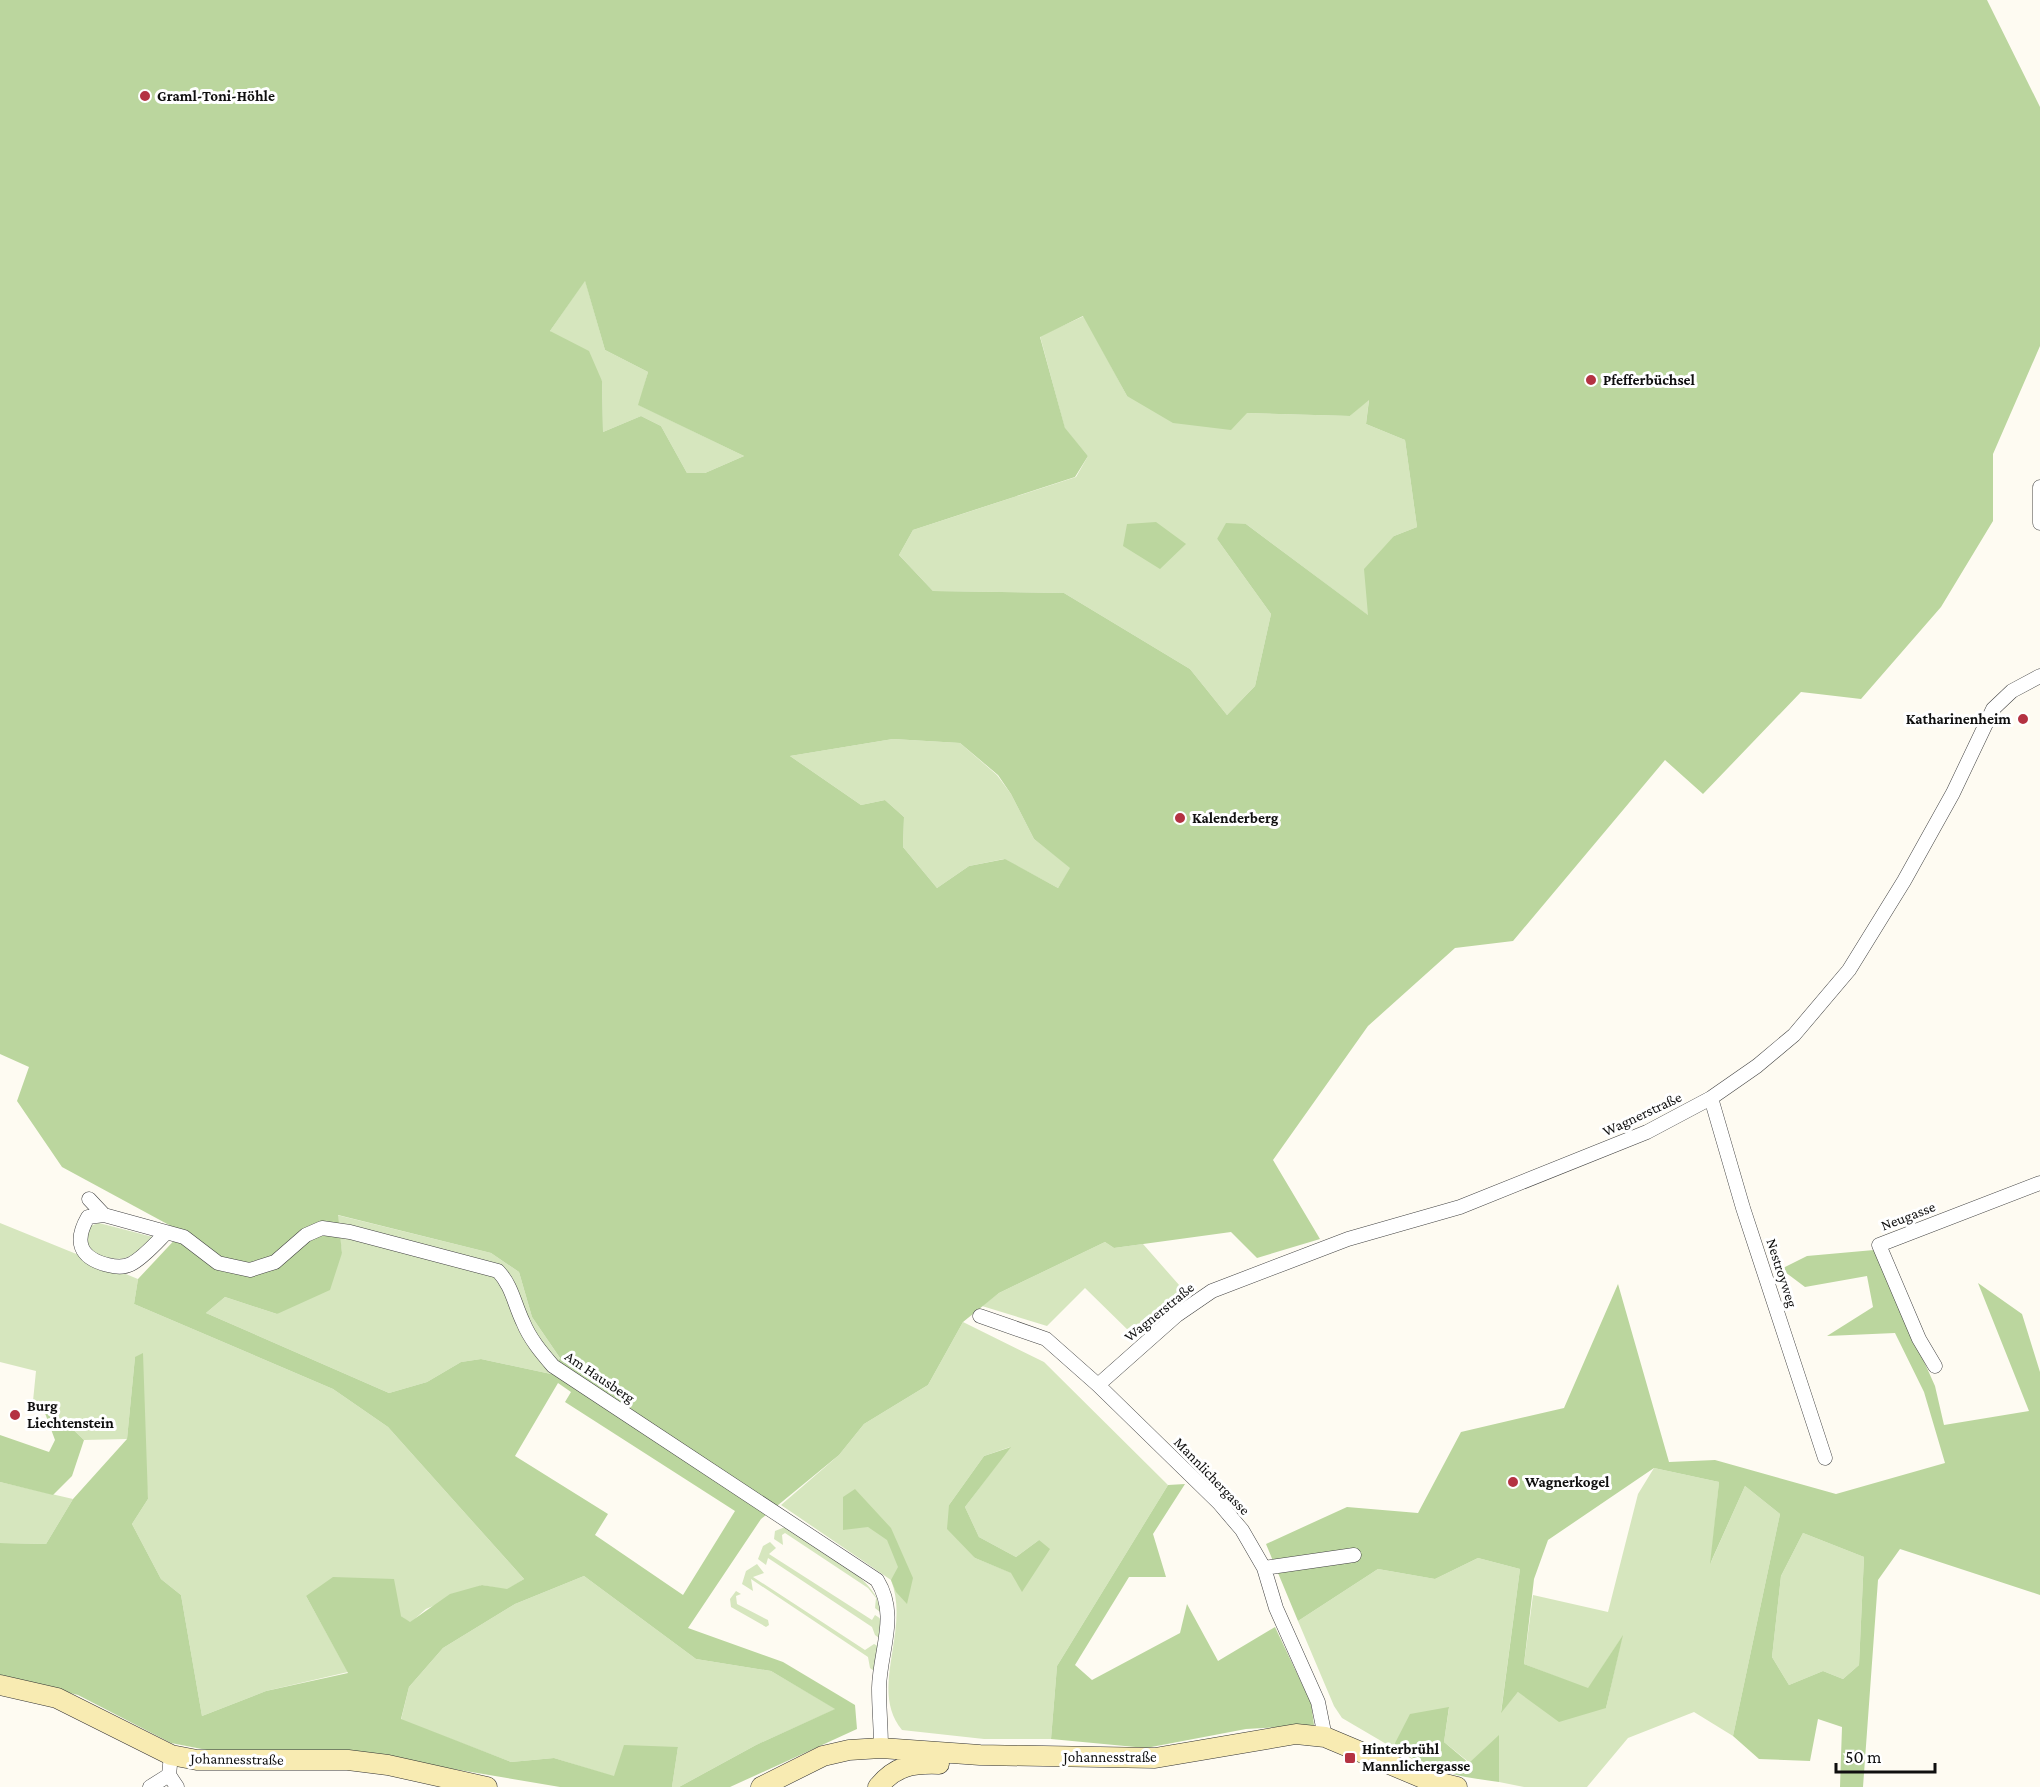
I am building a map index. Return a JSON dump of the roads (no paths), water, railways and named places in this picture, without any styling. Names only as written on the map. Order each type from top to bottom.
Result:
[{"type":"main road","name":"Johannesstraße","points":[[0,1685],[57,1698],[170,1765],[197,1760],[348,1760],[388,1765],[487,1787]]},
{"type":"main road","name":"Johannesstraße","points":[[761,1787],[823,1756],[849,1750],[881,1748],[980,1755],[1155,1758],[1271,1736],[1296,1734],[1325,1737],[1425,1779],[1457,1787]]},
{"type":"main road","points":[[876,1787],[881,1748]]},
{"type":"main road","points":[[876,1787],[900,1767],[916,1763],[961,1764],[980,1755]]},
{"type":"street","points":[[2040,487],[2040,523]]},
{"type":"street","name":"Wagnerstraße","points":[[1098,1384],[1178,1315],[1212,1291],[1348,1239],[1460,1207],[1647,1132],[1711,1098],[1757,1066],[1794,1035],[1849,970],[1904,881],[1949,800],[1993,709],[2012,691],[2040,676]]},
{"type":"street","name":"Nestroyweg","points":[[1711,1098],[1743,1208],[1826,1458]]},
{"type":"street","name":"Neugasse","points":[[1935,1366],[1919,1340],[1879,1245],[2040,1183]]},
{"type":"street","points":[[89,1199],[104,1215]]},
{"type":"street","points":[[104,1215],[88,1217],[80,1232],[83,1251],[92,1261],[119,1268],[132,1264],[166,1233]]},
{"type":"street","name":"Am Hausberg","points":[[104,1215],[184,1237],[218,1263],[250,1270],[275,1262],[306,1235],[322,1228],[350,1232],[498,1271],[509,1283],[523,1322],[534,1342],[553,1366],[877,1580],[886,1595],[889,1620],[879,1685],[881,1748]]},
{"type":"street","name":"Mannlichergasse","points":[[980,1316],[1046,1339],[1098,1384],[1219,1503],[1242,1530],[1264,1568],[1276,1608],[1318,1702],[1325,1737]]},
{"type":"street","points":[[1264,1568],[1354,1555]]},
{"type":"street","points":[[150,1787],[170,1765]]},
{"type":"street","points":[[170,1765],[177,1787]]},
{"type":"place","name":"Graml-Toni-Höhle","points":[[145,96]]},
{"type":"place","name":"Pfefferbüchsel","points":[[1591,380]]},
{"type":"place","name":"Katharinenheim","points":[[2023,719]]},
{"type":"place","name":"Kalenderberg","points":[[1180,818]]},
{"type":"place","name":"Burg Liechtenstein","points":[[15,1415]]},
{"type":"place","name":"Wagnerkogel","points":[[1513,1482]]},
{"type":"place","name":"Hinterbrühl Mannlichergasse","points":[[1350,1758]]}]
